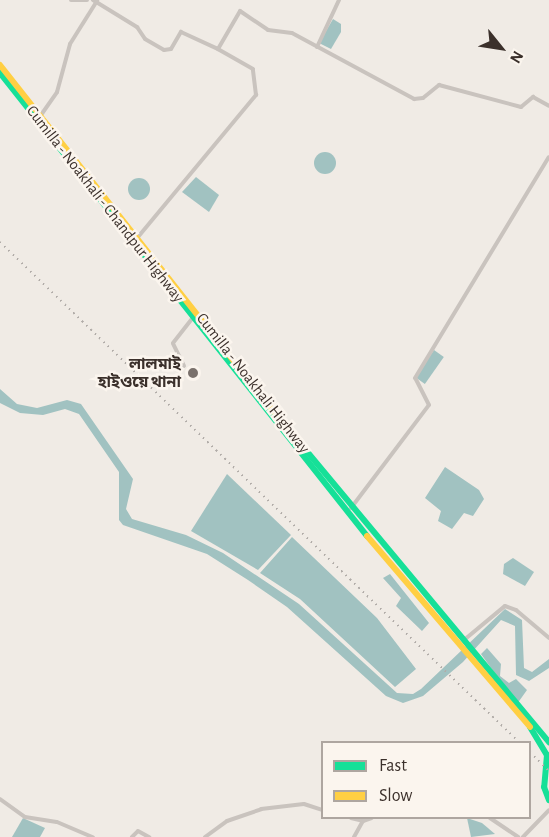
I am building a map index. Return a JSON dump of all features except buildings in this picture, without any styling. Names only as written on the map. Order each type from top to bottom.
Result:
[{"type":"main road","name":"Cumilla - Noakhali Highway","points":[[0,65],[138,237],[317,469],[508,697]]},
{"type":"main road","name":"Cumilla - Noakhali - Chandpur Highway","points":[[0,73],[317,469],[461,642]]},
{"type":"main road","points":[[508,697],[549,742]]},
{"type":"main road","points":[[508,697],[545,748],[544,787],[549,801]]},
{"type":"street","points":[[72,0],[87,0]]},
{"type":"street","points":[[317,47],[339,0]]},
{"type":"street","points":[[41,115],[57,92],[70,44],[96,1],[164,50],[171,49],[181,32],[253,69],[256,95],[138,237]]},
{"type":"street","points":[[218,49],[238,11],[268,30],[292,33],[414,99],[423,98],[439,85],[521,107],[533,97],[549,106]]},
{"type":"street","points":[[350,508],[429,405],[415,378],[549,157]]},
{"type":"street","points":[[184,366],[173,344],[194,316]]},
{"type":"street","points":[[461,642],[505,606],[549,638]]},
{"type":"street","points":[[0,799],[25,817],[57,822],[93,837]]},
{"type":"street","points":[[205,837],[227,821],[261,809],[303,804],[321,810]]},
{"type":"street","points":[[523,837],[549,810]]},
{"type":"street","points":[[355,819],[363,821],[369,819]]},
{"type":"street","points":[[491,819],[518,837]]},
{"type":"street","points":[[354,837],[363,821]]},
{"type":"street","points":[[132,837],[138,831],[149,837]]},
{"type":"water","points":[[333,19],[341,24],[341,32],[331,49],[319,43]]},
{"type":"water","points":[[325,152],[335,159],[336,163],[329,173],[325,174],[315,167],[314,163],[321,153]]},
{"type":"water","points":[[196,177],[219,195],[209,212],[182,192]]},
{"type":"water","points":[[139,178],[147,181],[150,189],[147,197],[139,200],[131,197],[128,189],[131,181]]},
{"type":"water","points":[[434,350],[444,357],[425,384],[415,377]]},
{"type":"water","points":[[0,389],[17,404],[37,408],[67,400],[81,404],[133,479],[126,509],[132,519],[186,535],[223,553],[299,604],[397,693],[413,694],[421,689],[505,609],[522,620],[524,668],[532,672],[549,659],[549,668],[529,681],[516,675],[515,626],[501,620],[463,662],[423,696],[403,703],[386,696],[287,607],[248,580],[207,554],[123,525],[119,520],[119,472],[79,414],[65,409],[43,415],[20,413],[0,403]]},
{"type":"water","points":[[445,467],[479,490],[484,499],[473,516],[464,513],[452,529],[438,521],[441,511],[425,498]]},
{"type":"water","points":[[227,474],[291,535],[258,570],[191,531]]},
{"type":"water","points":[[292,537],[377,618],[416,669],[395,687],[300,599],[260,573]]},
{"type":"water","points":[[513,558],[534,572],[525,586],[503,574],[504,564]]},
{"type":"water","points":[[390,574],[429,623],[422,631],[396,606],[401,598],[383,578]]},
{"type":"water","points":[[487,648],[501,664],[500,676],[509,683],[516,679],[527,690],[517,704],[481,654]]},
{"type":"water","points":[[23,818],[45,828],[40,837],[12,837]]},
{"type":"water","points":[[467,819],[482,823],[495,834],[471,837]]},
{"type":"railway","points":[[0,242],[518,741]]},
{"type":"railway","points":[[531,753],[549,771]]},
{"type":"traffic: fast","points":[[0,73],[367,536]]},
{"type":"traffic: fast","points":[[274,412],[549,742]]},
{"type":"traffic: fast","points":[[530,727],[547,755],[544,787],[549,800]]},
{"type":"traffic: slow","points":[[0,65],[274,412]]},
{"type":"traffic: slow","points":[[367,536],[530,727]]},
{"type":"place","name":"লালমাই হাইওয়ে থানা","points":[[193,373]]}]
